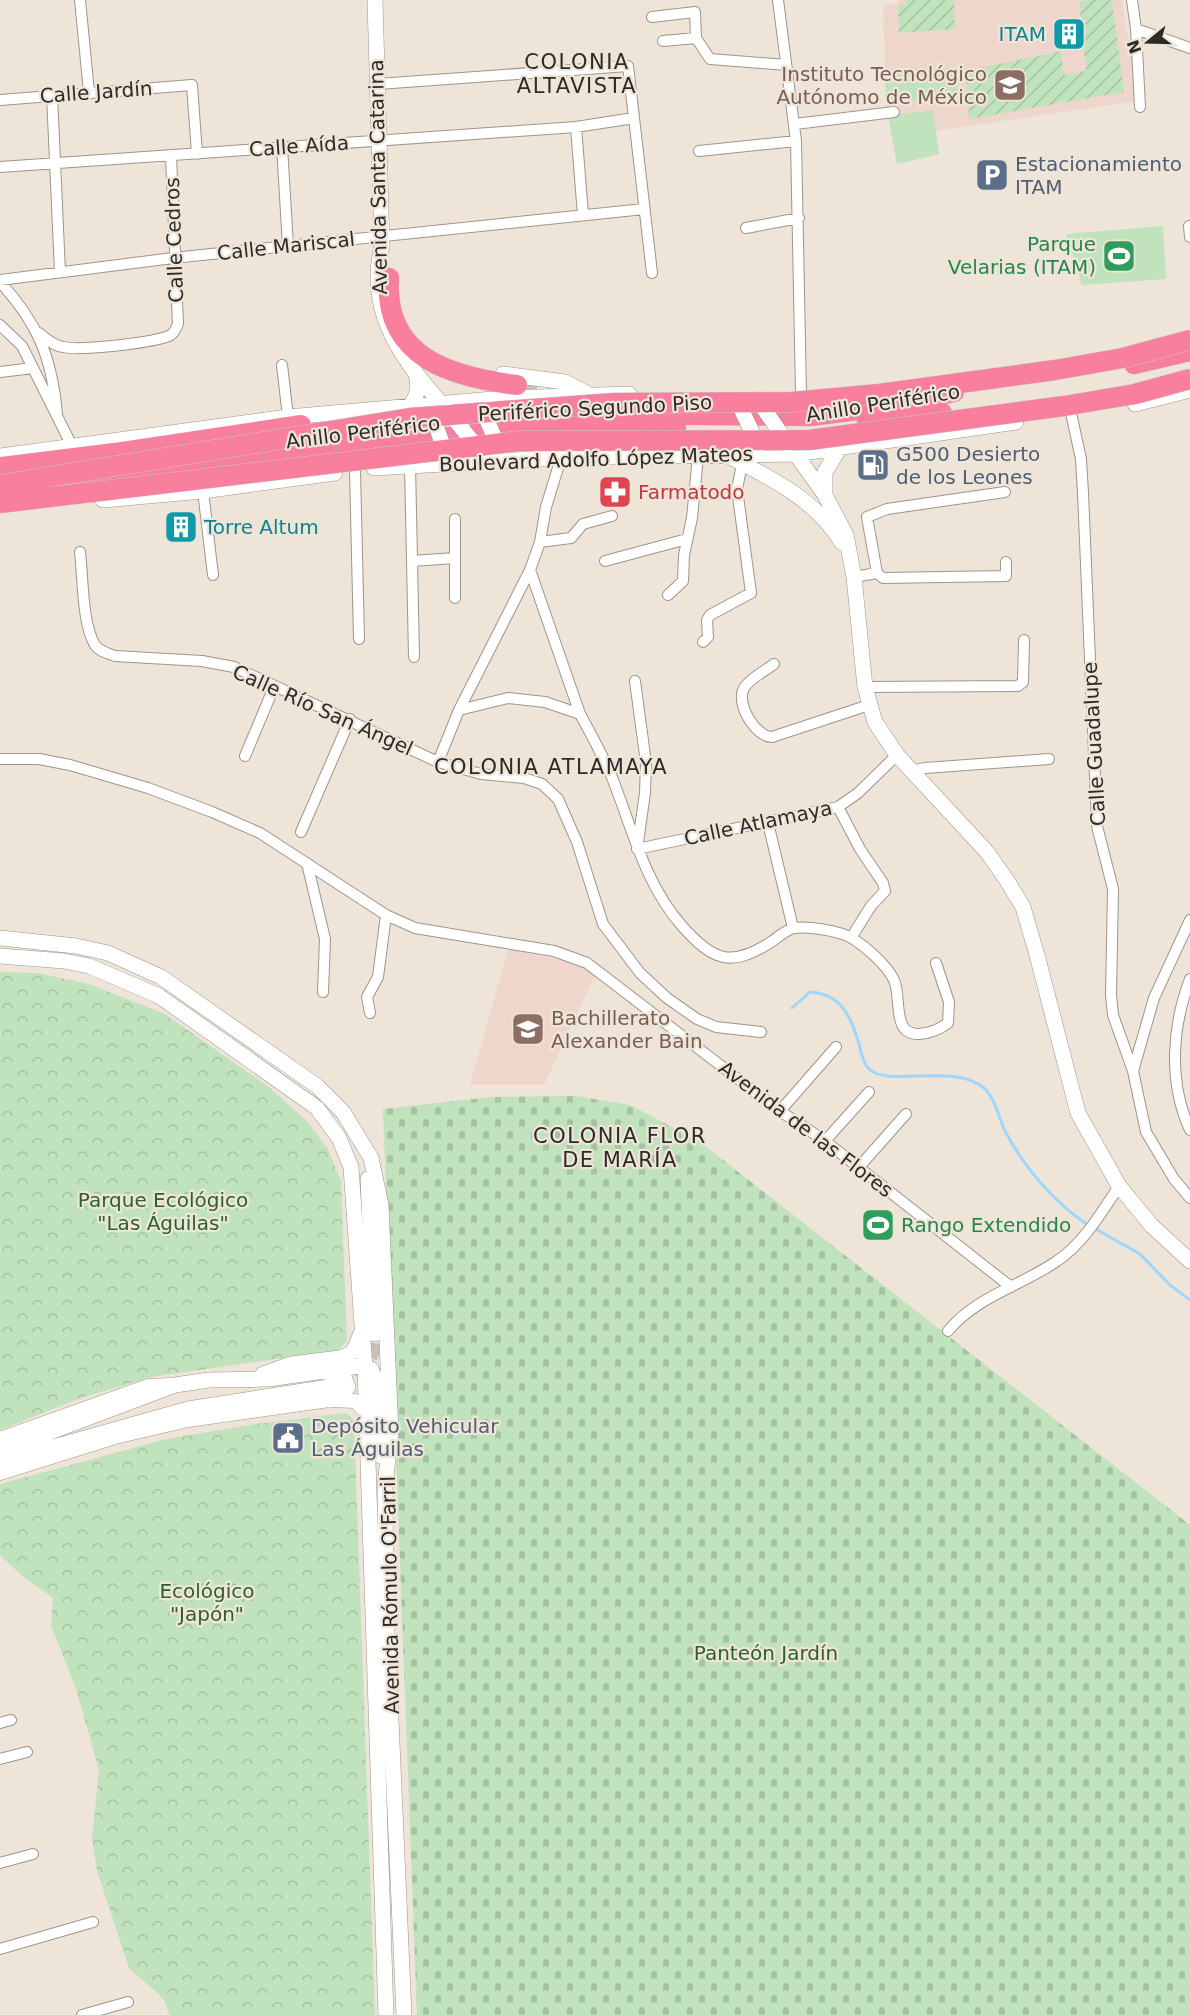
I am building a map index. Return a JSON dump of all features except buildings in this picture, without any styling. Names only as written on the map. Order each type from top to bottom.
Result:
[{"type":"highway","points":[[389,278],[388,296],[393,317],[402,335],[421,354],[458,375],[511,392]]},
{"type":"highway","name":"Periférico Segundo Piso","points":[[0,484],[410,418],[614,403],[792,402],[879,394],[1055,370],[1123,357],[1190,340]]},
{"type":"highway","name":"Anillo Periférico","points":[[0,477],[521,413],[810,416],[881,407],[943,394],[1129,366],[1190,351]]},
{"type":"highway","name":"Anillo Periférico","points":[[0,493],[249,459],[522,429],[809,428],[1066,406],[1190,370]]},
{"type":"highway","name":"Periférico Segundo Piso","points":[[0,503],[520,441],[809,440],[1064,406],[1135,394],[1190,379]]},
{"type":"highway","points":[[919,396],[943,394]]},
{"type":"highway","points":[[1036,406],[1066,406]]},
{"type":"highway","points":[[0,468],[122,452],[294,421]]},
{"type":"highway","points":[[242,485],[279,466]]},
{"type":"main road","name":"Avenida Santa Catarina","points":[[375,0],[380,141],[381,241],[378,284],[383,318],[394,341],[411,365],[430,408],[477,447],[490,461]]},
{"type":"main road","points":[[381,241],[396,304],[410,330],[425,346],[445,360],[481,371],[565,382],[586,393]]},
{"type":"main road","points":[[0,456],[294,421],[430,408],[511,392],[801,393],[1063,364],[1190,333]]},
{"type":"main road","points":[[411,365],[417,375],[418,387],[415,398],[430,408],[446,455]]},
{"type":"main road","name":"Boulevard Adolfo López Mateos","points":[[0,512],[203,491],[410,464],[446,455],[490,461],[727,456],[762,450],[839,448],[1066,406],[1136,404],[1190,390]]},
{"type":"main road","points":[[511,392],[489,408],[486,418],[496,443],[512,459]]},
{"type":"main road","points":[[735,394],[762,450]]},
{"type":"main road","points":[[755,394],[825,495],[846,535],[854,577],[865,687],[875,722],[897,755],[987,852],[1023,907],[1078,1113],[1119,1186],[1152,1226],[1190,1261]]},
{"type":"main road","points":[[825,495],[825,472],[839,448]]},
{"type":"main road","points":[[727,456],[808,502],[828,522],[849,556]]},
{"type":"main road","name":"Avenida Rómulo O'Farril","points":[[0,938],[76,946],[108,953],[161,977],[318,1086],[343,1112],[371,1158],[381,1205],[391,1433],[385,1485],[385,1546],[404,2015]]},
{"type":"main road","name":"Avenida Rómulo O'Farril","points":[[0,956],[64,961],[89,966],[159,996],[317,1108],[339,1138],[351,1167],[369,1331],[365,1368],[369,1545],[386,2015]]},
{"type":"main road","points":[[255,1379],[291,1364],[340,1358],[350,1354],[369,1331],[367,1168],[357,1136]]},
{"type":"main road","points":[[0,1451],[175,1385],[325,1373],[354,1366],[371,1370],[378,1386],[381,1463],[385,1485]]},
{"type":"main road","points":[[0,1462],[107,1436],[188,1409],[346,1392],[347,1384],[338,1374],[325,1373]]},
{"type":"main road","points":[[369,1545],[385,1546]]},
{"type":"street","points":[[80,0],[90,92]]},
{"type":"street","points":[[778,0],[796,141],[801,393]]},
{"type":"street","points":[[1132,0],[1136,29],[1140,107]]},
{"type":"street","points":[[652,17],[695,12],[696,38],[710,59],[786,65]]},
{"type":"street","points":[[1136,29],[1190,48]]},
{"type":"street","points":[[663,40],[696,38]]},
{"type":"street","points":[[378,84],[628,66],[652,273]]},
{"type":"street","name":"Calle Jardín","points":[[0,99],[192,85],[197,154]]},
{"type":"street","points":[[52,95],[60,272]]},
{"type":"street","points":[[795,124],[894,112]]},
{"type":"street","name":"Calle Aída","points":[[0,167],[576,127],[634,117]]},
{"type":"street","points":[[576,127],[583,215]]},
{"type":"street","points":[[699,151],[796,141]]},
{"type":"street","points":[[282,146],[288,246]]},
{"type":"street","name":"Calle Cedros","points":[[39,333],[62,347],[88,347],[167,337],[175,332],[178,324],[173,258],[171,156]]},
{"type":"street","name":"Calle Mariscal","points":[[0,281],[173,258],[288,246],[381,241],[644,209]]},
{"type":"street","points":[[746,228],[798,218]]},
{"type":"street","points":[[1190,226],[1190,237]]},
{"type":"street","points":[[0,281],[22,305],[39,333],[52,374],[57,414]]},
{"type":"street","points":[[0,325],[15,336],[72,446]]},
{"type":"street","points":[[282,365],[294,421]]},
{"type":"street","points":[[0,372],[33,368]]},
{"type":"street","name":"Calle Guadalupe","points":[[1066,406],[1081,459],[1097,826],[1113,889],[1111,994],[1113,1015],[1133,1071],[1146,1132],[1174,1179],[1190,1198]]},
{"type":"street","points":[[668,595],[683,581],[698,456]]},
{"type":"street","points":[[438,762],[459,710],[530,570],[540,542],[546,507],[561,458]]},
{"type":"street","points":[[410,464],[414,657]]},
{"type":"street","points":[[704,642],[708,637],[707,620],[710,615],[751,593],[737,489],[742,464]]},
{"type":"street","points":[[355,470],[359,639]]},
{"type":"street","points":[[203,491],[213,575]]},
{"type":"street","points":[[1005,492],[887,509],[867,517],[877,573],[883,578],[1006,576],[1006,562]]},
{"type":"street","points":[[540,542],[572,538],[583,524],[612,516]]},
{"type":"street","points":[[455,519],[455,598]]},
{"type":"street","points":[[605,561],[687,539]]},
{"type":"street","name":"Calle Río San Ángel","points":[[80,552],[84,606],[94,644],[102,652],[115,656],[202,661],[234,667],[274,687],[350,719],[438,762],[481,774],[525,778],[551,790],[558,799],[577,842],[603,924],[632,964],[667,998],[697,1019],[716,1027],[761,1032]]},
{"type":"street","points":[[412,561],[455,558]]},
{"type":"street","points":[[530,570],[580,714],[610,774],[637,849],[658,894],[682,927],[721,958],[744,958],[792,928],[822,930],[851,938],[884,966],[894,980],[900,1001],[900,1025],[905,1031],[914,1034],[927,1033],[948,1023],[949,1002],[936,963]]},
{"type":"street","points":[[854,577],[877,573]]},
{"type":"street","points":[[865,687],[1018,686],[1023,682],[1023,640]]},
{"type":"street","points":[[774,664],[744,687],[741,697],[743,706],[759,732],[765,737],[772,737],[869,705]]},
{"type":"street","points":[[635,681],[646,763],[645,793],[637,849]]},
{"type":"street","points":[[245,756],[274,687]]},
{"type":"street","points":[[459,710],[508,698],[545,702],[580,714]]},
{"type":"street","points":[[301,832],[350,719]]},
{"type":"street","name":"Calle Atlamaya","points":[[637,849],[838,807],[858,793],[897,755]]},
{"type":"street","name":"Avenida de las Flores","points":[[0,759],[39,759],[60,763],[148,788],[260,833],[386,915],[428,932],[554,951],[587,963],[780,1111],[825,1141],[1011,1287]]},
{"type":"street","points":[[911,771],[1049,759]]},
{"type":"street","points":[[838,807],[860,849],[883,883],[885,891],[871,906],[851,938]]},
{"type":"street","points":[[768,823],[792,928]]},
{"type":"street","points":[[307,863],[325,939],[323,992]]},
{"type":"street","points":[[370,1013],[367,997],[378,977],[386,915]]},
{"type":"street","points":[[1133,1071],[1138,1062],[1154,998],[1190,920]]},
{"type":"street","points":[[1190,979],[1179,1018],[1175,1054],[1179,1100],[1190,1130]]},
{"type":"street","points":[[780,1111],[836,1047]]},
{"type":"street","points":[[825,1141],[869,1092]]},
{"type":"street","points":[[859,1167],[906,1114]]},
{"type":"street","points":[[951,1327],[978,1303],[1060,1260],[1087,1231],[1119,1186]]},
{"type":"street","points":[[0,1439],[148,1386],[175,1385]]},
{"type":"street","points":[[332,1393],[355,1401],[367,1413]]},
{"type":"street","points":[[0,1473],[77,1444]]},
{"type":"street","points":[[0,1759],[27,1752]]},
{"type":"street","points":[[0,1863],[33,1854]]},
{"type":"street","points":[[0,1948],[93,1922]]},
{"type":"street","points":[[82,2015],[128,2002]]},
{"type":"shaded area","name":"Instituto Tecnológico Autónomo de México","points":[[898,0],[1122,0],[1138,101],[936,131],[939,154],[897,164],[886,102],[883,6],[898,4]]},
{"type":"shaded area","name":"Bachillerato Alexander Bain","points":[[508,949],[575,963],[596,973],[544,1085],[470,1085]]},
{"type":"green space","points":[[906,0],[954,0],[955,29],[899,33],[898,6],[906,4]]},
{"type":"green space","points":[[1112,0],[1124,92],[969,119],[966,71],[1061,51],[1064,75],[1086,71],[1079,2]]},
{"type":"green space","points":[[957,68],[957,99],[886,102],[885,70]]},
{"type":"green space","points":[[933,110],[939,154],[897,164],[888,116]]},
{"type":"green space","name":"Parque Velarias (ITAM)","points":[[1163,226],[1166,279],[1082,285],[1066,234]]},
{"type":"green space","name":"Parque Ecológico \"Las Águilas\"","points":[[0,972],[37,973],[89,984],[165,1014],[269,1087],[306,1120],[328,1149],[341,1181],[347,1341],[338,1350],[151,1377],[78,1399],[0,1430]]},
{"type":"green space","name":"Panteón Jardín","points":[[576,1096],[630,1105],[700,1142],[1190,1525],[1190,2015],[417,2015],[383,1109],[491,1097]]},
{"type":"green space","name":"Ecológico \"Japón\"","points":[[346,1413],[354,1420],[375,2015],[170,2015],[163,1998],[129,1968],[97,1871],[92,1838],[99,1770],[76,1689],[51,1625],[53,1598],[21,1575],[0,1555],[0,1484],[167,1439],[255,1424]]},
{"type":"waterway","points":[[792,1008],[810,992],[830,997],[837,1002],[852,1024],[865,1064],[878,1074],[956,1077],[971,1080],[984,1088],[994,1104],[1006,1133],[1022,1159],[1052,1195],[1088,1225]]},
{"type":"waterway","points":[[1094,1228],[1140,1254],[1170,1285],[1190,1300]]},
{"type":"tunnel","points":[[517,385],[563,398]]},
{"type":"tunnel","points":[[301,425],[348,420]]},
{"type":"tunnel","points":[[335,1386],[351,1378],[364,1366],[375,1343],[375,1334]]},
{"type":"place","name":"ITAM","points":[[1069,34]]},
{"type":"place","name":"Instituto Tecnológico Autónomo de México","points":[[1010,85]]},
{"type":"place","name":"Estacionamiento ITAM","points":[[992,175]]},
{"type":"place","name":"Parque Velarias (ITAM)","points":[[1119,256]]},
{"type":"place","name":"G500 Desierto de los Leones","points":[[873,465]]},
{"type":"place","name":"Farmatodo","points":[[615,492]]},
{"type":"place","name":"Torre Altum","points":[[181,527]]},
{"type":"place","name":"Bachillerato Alexander Bain","points":[[528,1029]]},
{"type":"place","name":"Rango Extendido","points":[[878,1225]]},
{"type":"place","name":"Depósito Vehicular Las Águilas","points":[[288,1438]]},
{"type":"district","name":"COLONIA ALTAVISTA","points":[[577,74]]},
{"type":"district","name":"COLONIA ATLAMAYA","points":[[551,767]]},
{"type":"district","name":"COLONIA FLOR DE MARÍA","points":[[620,1148]]}]
